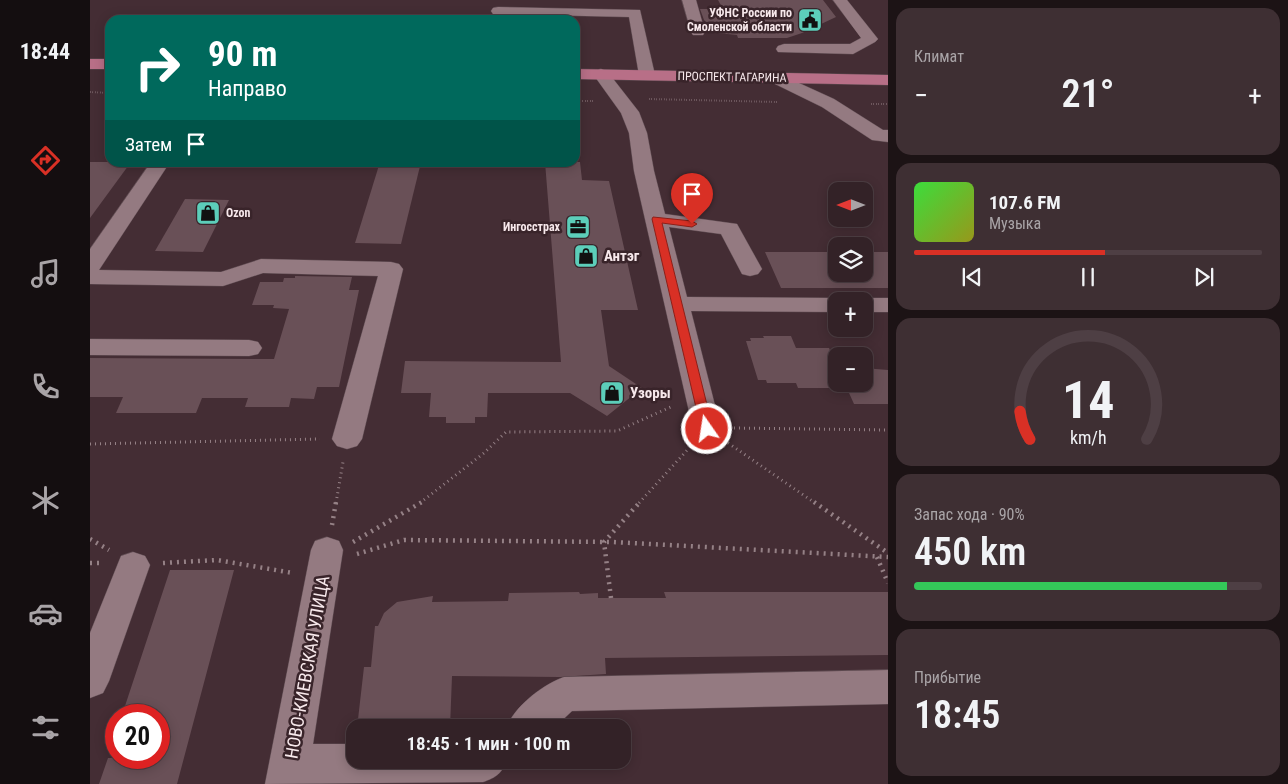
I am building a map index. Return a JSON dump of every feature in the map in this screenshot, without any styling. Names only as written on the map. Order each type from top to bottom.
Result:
[{"type":"main road","points":[[90,64],[105,64]]},
{"type":"main road","name":"ПРОСПЕКТ ГАГАРИНА","points":[[580,74],[888,80]]},
{"type":"street","points":[[689,0],[698,32]]},
{"type":"street","points":[[784,49],[853,49],[870,39],[840,0]]},
{"type":"street","points":[[498,10],[635,14],[647,75]]},
{"type":"street","points":[[601,74],[630,112],[638,132],[644,171],[707,429]]},
{"type":"street","points":[[777,78],[828,104],[879,136],[888,136]]},
{"type":"street","points":[[90,266],[159,167]]},
{"type":"street","points":[[656,219],[729,229],[750,269]]},
{"type":"street","points":[[90,277],[223,279],[261,266],[391,269],[347,438]]},
{"type":"street","points":[[677,304],[828,305]]},
{"type":"street","points":[[873,305],[888,305]]},
{"type":"street","points":[[90,347],[249,348]]},
{"type":"street","name":"НОВО-КИЕВСКАЯ УЛИЦА","points":[[288,773],[325,562]]},
{"type":"street","points":[[90,681],[133,565]]},
{"type":"street","points":[[535,719],[564,694],[888,687]]},
{"type":"street","points":[[288,773],[366,769]]},
{"type":"path","points":[[90,92],[105,93]]},
{"type":"path","points":[[580,101],[619,99],[778,102]]},
{"type":"path","points":[[828,104],[888,104]]},
{"type":"path","points":[[325,562],[418,505],[484,453],[506,432],[617,431],[699,395]]},
{"type":"path","points":[[611,598],[604,542],[707,429],[888,430]]},
{"type":"path","points":[[707,429],[888,553]]},
{"type":"path","points":[[90,444],[347,438],[325,562]]},
{"type":"path","points":[[90,539],[133,565],[217,560],[325,562],[404,540],[604,542],[888,557]]},
{"type":"path","points":[[877,557],[888,583]]},
{"type":"building","name":"УФНС России по Смоленской области","points":[[718,0],[823,0],[836,17],[787,38],[738,38],[737,35],[717,33],[704,20],[700,9],[723,9]]},
{"type":"building","points":[[90,162],[105,162],[105,167],[127,167],[90,218]]},
{"type":"building","points":[[580,162],[582,180],[609,181],[638,310],[601,310],[609,366],[642,388],[607,416],[570,393],[488,393],[487,417],[475,417],[475,423],[446,423],[446,417],[429,417],[431,393],[401,393],[405,361],[561,362],[545,167],[580,167]]},
{"type":"building","points":[[378,167],[420,167],[401,244],[355,243]]},
{"type":"building","points":[[185,199],[229,200],[203,252],[155,251]]},
{"type":"building","points":[[765,252],[828,252],[828,282],[873,282],[873,252],[888,252],[888,288],[781,288]]},
{"type":"building","points":[[295,276],[352,277],[349,290],[359,290],[339,387],[317,387],[314,399],[291,398],[289,407],[245,407],[248,398],[202,398],[196,413],[116,413],[123,397],[90,397],[90,358],[274,359],[289,309],[273,308],[274,305],[252,305],[260,282],[283,282],[284,278],[295,278]]},
{"type":"building","points":[[763,336],[791,336],[796,348],[828,348],[828,388],[798,388],[796,383],[767,383],[766,380],[758,380],[746,341],[751,341],[750,338],[764,338]]},
{"type":"building","points":[[873,369],[888,370],[888,404],[854,404],[849,392],[873,392]]},
{"type":"building","points":[[170,570],[234,570],[177,784],[99,784],[105,767],[105,769],[170,769],[170,704],[126,704]]},
{"type":"building","points":[[579,592],[580,594],[598,593],[598,598],[666,598],[664,592],[888,592],[888,655],[605,658],[606,674],[560,677],[452,676],[450,719],[358,719],[364,667],[371,667],[375,626],[378,626],[384,613],[397,602],[433,596],[432,602],[508,601],[509,593]]},
{"type":"place","name":"УФНС России по Смоленской области","points":[[810,20]]},
{"type":"place","name":"Ozon","points":[[208,213]]},
{"type":"place","name":"Ингосстрах","points":[[578,227]]},
{"type":"place","name":"Антэг","points":[[586,256]]},
{"type":"place","name":"Узоры","points":[[612,393]]},
{"type":"route","points":[[692,224],[656,219],[707,429]]}]
